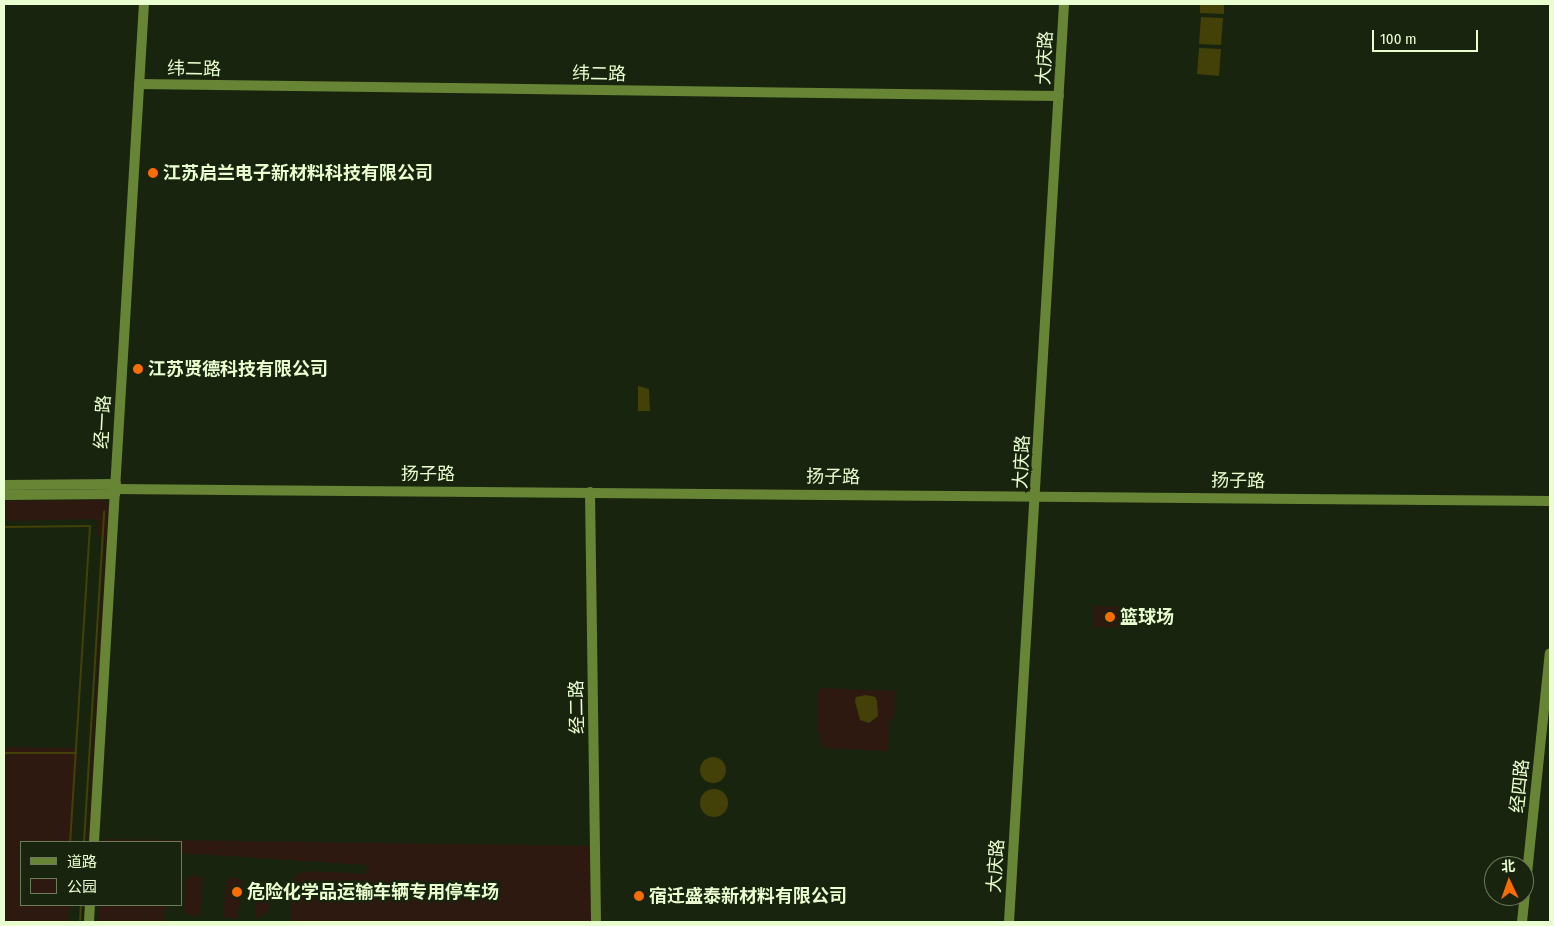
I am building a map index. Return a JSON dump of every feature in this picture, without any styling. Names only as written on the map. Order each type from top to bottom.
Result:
[{"type":"street","name":"经一路","points":[[94,841],[144,4]]},
{"type":"street","name":"大庆路","points":[[1009,922],[1064,4]]},
{"type":"street","name":"纬二路","points":[[139,84],[1059,96]]},
{"type":"street","name":"扬子路","points":[[4,485],[115,489],[1550,501]]},
{"type":"street","name":"扬子路","points":[[4,495],[115,489]]},
{"type":"street","name":"经二路","points":[[590,492],[596,922]]},
{"type":"street","name":"经四路","points":[[1522,922],[1550,653]]},
{"type":"street","points":[[89,922],[90,906]]},
{"type":"green space","points":[[100,500],[106,501],[109,508],[90,841],[87,841],[105,537],[97,536],[98,521],[90,519],[4,521],[4,501]]},
{"type":"green space","name":"篮球场","points":[[1093,606],[1127,607],[1126,627],[1093,627]]},
{"type":"green space","points":[[821,688],[895,691],[894,719],[889,719],[888,751],[824,748],[817,729],[818,693]]},
{"type":"green space","points":[[4,747],[78,748],[72,841],[20,841],[20,906],[69,906],[68,922],[4,922]]},
{"type":"green space","points":[[103,839],[590,846],[591,922],[291,922],[293,880],[299,874],[311,871],[366,874],[367,865],[182,853],[182,841],[103,841]]},
{"type":"green space","points":[[190,875],[203,878],[200,913],[195,917],[186,914],[184,909],[186,880]]},
{"type":"green space","points":[[227,878],[239,878],[242,883],[237,919],[225,918],[223,914]]},
{"type":"green space","points":[[259,880],[268,884],[271,893],[269,910],[256,919],[256,883]]},
{"type":"green space","points":[[99,906],[165,906],[164,922],[145,922],[145,912],[144,922],[98,922]]},
{"type":"shaded area","points":[[1200,4],[1224,4],[1224,14],[1200,13]]},
{"type":"shaded area","points":[[1201,17],[1223,18],[1221,45],[1199,44]]},
{"type":"shaded area","points":[[1199,48],[1221,49],[1219,76],[1197,74]]},
{"type":"shaded area","points":[[638,386],[649,389],[650,411],[638,411]]},
{"type":"shaded area","points":[[866,695],[875,697],[877,701],[878,716],[869,723],[860,720],[855,701],[856,697]]},
{"type":"shaded area","points":[[713,757],[722,761],[726,770],[722,779],[713,783],[704,779],[700,770],[704,761]]},
{"type":"shaded area","points":[[714,789],[724,793],[728,803],[724,813],[714,817],[704,813],[700,803],[704,793]]},
{"type":"waterway","points":[[84,841],[104,512]]},
{"type":"waterway","points":[[4,527],[90,526],[70,841]]},
{"type":"waterway","points":[[4,753],[76,753]]},
{"type":"waterway","points":[[80,922],[81,906]]},
{"type":"place","name":"江苏启兰电子新材料科技有限公司","points":[[153,173]]},
{"type":"place","name":"江苏贤德科技有限公司","points":[[138,369]]},
{"type":"place","name":"篮球场","points":[[1110,617]]},
{"type":"place","name":"危险化学品运输车辆专用停车场","points":[[237,892]]},
{"type":"place","name":"宿迁盛泰新材料有限公司","points":[[639,896]]}]
